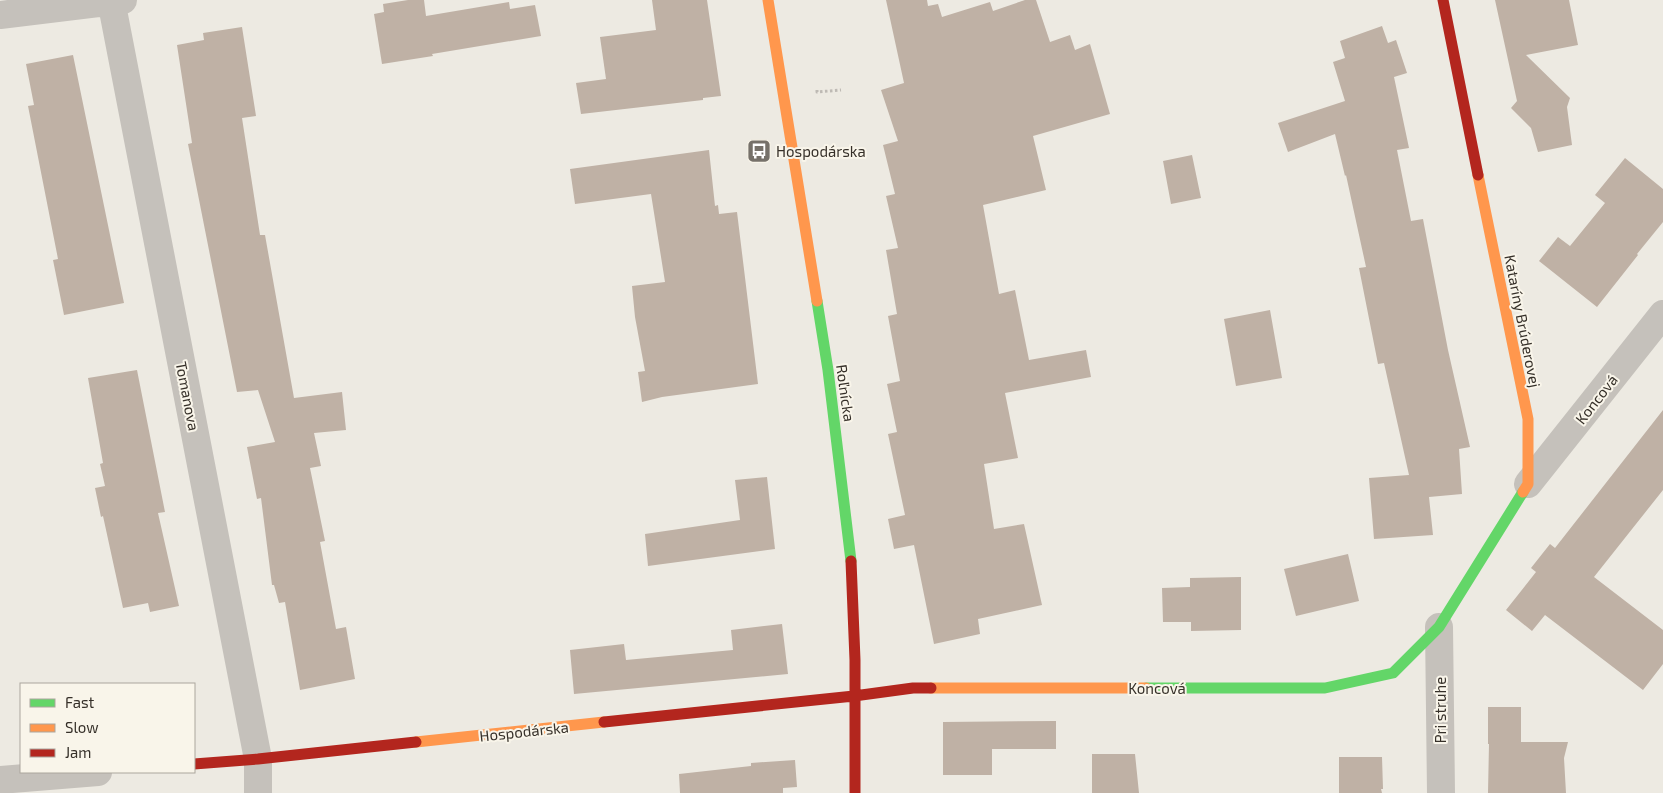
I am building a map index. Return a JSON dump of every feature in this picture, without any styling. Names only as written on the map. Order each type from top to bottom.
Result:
[{"type":"street","name":"Roľnícka","points":[[768,0],[826,361],[851,552],[855,660],[855,793]]},
{"type":"street","name":"Kataríny Brúderovej","points":[[1443,0],[1528,419],[1528,484]]},
{"type":"street","points":[[0,16],[115,1]]},
{"type":"street","name":"Tomanova","points":[[115,1],[258,758],[258,793]]},
{"type":"street","name":"Koncová","points":[[1528,484],[1663,314]]},
{"type":"street","points":[[1439,627],[1528,484]]},
{"type":"street","name":"Koncová","points":[[854,696],[913,688],[1325,688],[1393,673],[1439,627]]},
{"type":"street","name":"Pri struhe","points":[[1439,627],[1440,793]]},
{"type":"street","name":"Hospodárska","points":[[195,764],[854,696]]},
{"type":"street","points":[[0,780],[86,773]]},
{"type":"path","points":[[818,92],[841,90]]},
{"type":"building","points":[[408,0],[424,0],[426,16],[509,2],[510,9],[535,5],[541,36],[382,64],[374,14],[384,12],[383,4]]},
{"type":"building","points":[[652,0],[707,0],[721,96],[703,98],[703,100],[581,114],[576,83],[606,79],[600,37],[656,30]]},
{"type":"building","points":[[886,0],[927,0],[928,6],[938,4],[942,17],[990,2],[993,11],[1025,0],[1036,0],[1050,42],[1070,35],[1075,50],[1090,44],[1110,114],[1033,136],[1046,190],[983,205],[999,294],[1015,290],[1029,360],[1086,350],[1091,377],[1005,393],[1018,458],[984,464],[994,529],[1024,524],[1042,605],[978,619],[980,634],[934,644],[914,545],[894,549],[888,519],[905,515],[888,434],[897,432],[887,384],[900,381],[888,316],[897,314],[886,250],[898,248],[886,196],[895,194],[883,145],[898,141],[881,90],[904,83]]},
{"type":"building","points":[[1495,0],[1569,0],[1578,45],[1526,55],[1570,98],[1567,107],[1572,145],[1538,152],[1531,128],[1511,108],[1517,101]]},
{"type":"building","points":[[1382,26],[1388,43],[1396,40],[1407,73],[1394,77],[1409,148],[1397,150],[1411,221],[1423,219],[1448,350],[1470,447],[1459,449],[1462,494],[1429,497],[1433,535],[1374,539],[1369,478],[1409,475],[1384,363],[1378,364],[1359,268],[1366,267],[1346,175],[1335,134],[1288,152],[1278,123],[1345,101],[1333,62],[1345,58],[1340,41]]},
{"type":"building","points":[[242,27],[256,116],[242,118],[260,235],[265,235],[294,398],[342,392],[346,430],[314,433],[321,466],[310,468],[325,541],[320,542],[336,629],[346,627],[355,679],[300,690],[285,602],[279,603],[274,585],[272,585],[261,498],[257,499],[247,447],[275,442],[258,390],[237,392],[188,144],[192,143],[177,45],[204,40],[203,33]]},
{"type":"building","points":[[73,55],[124,303],[64,315],[53,260],[58,259],[28,106],[34,105],[26,64]]},
{"type":"building","points":[[709,150],[715,206],[718,205],[719,214],[737,212],[758,384],[662,397],[642,402],[638,372],[645,371],[635,317],[632,286],[665,282],[651,194],[575,204],[570,169]]},
{"type":"building","points":[[1192,155],[1201,198],[1171,204],[1163,161]]},
{"type":"building","points":[[1625,158],[1663,189],[1663,222],[1597,307],[1539,261],[1558,237],[1570,246],[1605,203],[1595,195]]},
{"type":"building","points":[[1270,310],[1282,378],[1236,386],[1224,319]]},
{"type":"building","points":[[137,370],[165,512],[158,513],[179,606],[150,612],[148,603],[123,608],[95,488],[105,486],[100,464],[103,463],[88,378]]},
{"type":"building","points":[[1663,410],[1663,490],[1594,577],[1663,630],[1663,664],[1643,690],[1545,615],[1532,631],[1506,610],[1536,572],[1531,568],[1550,544],[1555,548]]},
{"type":"building","points":[[767,477],[775,549],[648,566],[645,534],[740,520],[735,480]]},
{"type":"building","points":[[1348,554],[1359,601],[1296,616],[1284,569]]},
{"type":"building","points":[[1241,577],[1241,630],[1191,631],[1191,622],[1163,622],[1162,588],[1190,587],[1190,578]]},
{"type":"building","points":[[782,624],[788,674],[574,694],[570,650],[624,644],[626,660],[733,650],[731,630]]},
{"type":"building","points":[[1488,707],[1521,707],[1521,742],[1568,742],[1564,758],[1566,793],[1488,793]]},
{"type":"building","points":[[1056,721],[1056,749],[992,749],[992,775],[943,775],[943,722]]},
{"type":"building","points":[[1092,754],[1135,754],[1139,793],[1092,793]]},
{"type":"building","points":[[1339,757],[1382,757],[1382,793],[1339,793]]},
{"type":"building","points":[[795,760],[797,787],[783,788],[783,793],[680,793],[679,774],[751,766],[751,763]]},
{"type":"traffic: fast","points":[[817,301],[828,370],[851,561]]},
{"type":"traffic: fast","points":[[1146,688],[1325,688],[1393,673],[1439,627],[1523,492]]},
{"type":"traffic: slow","points":[[768,0],[817,301]]},
{"type":"traffic: slow","points":[[1478,175],[1528,419],[1528,484],[1523,492]]},
{"type":"traffic: slow","points":[[931,688],[1146,688]]},
{"type":"traffic: slow","points":[[416,742],[604,722]]},
{"type":"traffic: jam","points":[[1443,0],[1478,175]]},
{"type":"traffic: jam","points":[[851,561],[855,660],[855,793]]},
{"type":"traffic: jam","points":[[604,722],[913,688],[931,688]]},
{"type":"traffic: jam","points":[[195,764],[416,742]]},
{"type":"place","name":"Hospodárska","points":[[759,151]]}]
